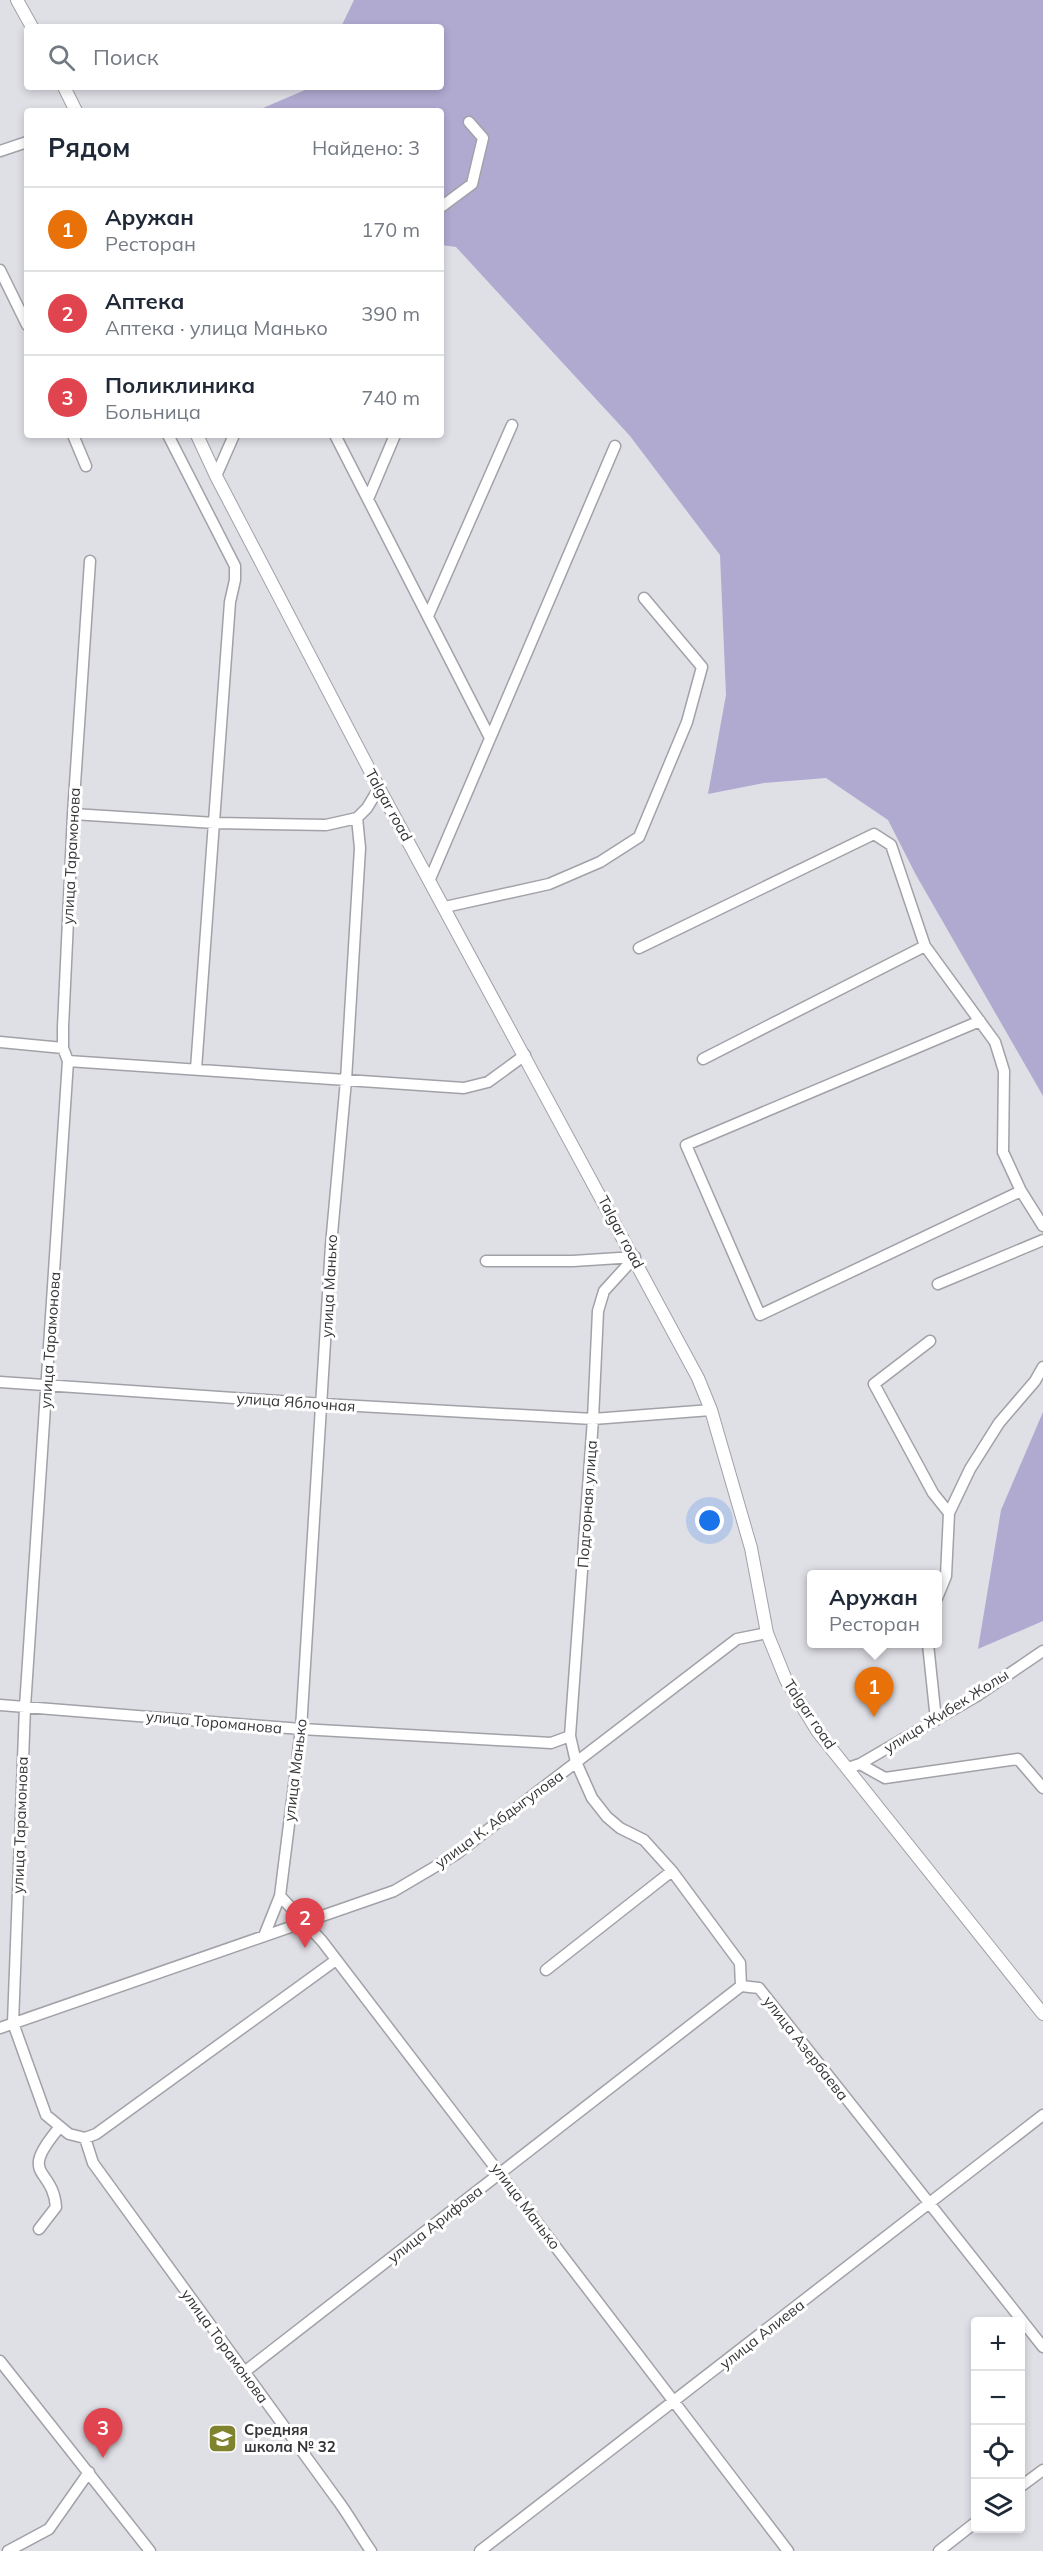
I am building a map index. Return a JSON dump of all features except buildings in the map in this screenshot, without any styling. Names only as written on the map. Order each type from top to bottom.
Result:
[{"type":"main road","points":[[17,0],[30,24]]},
{"type":"main road","points":[[66,90],[74,108]]},
{"type":"main road","name":"Talgar road","points":[[198,438],[216,476],[380,788],[635,1257],[698,1378],[711,1410],[751,1548],[767,1633],[786,1680],[818,1732],[854,1766],[1043,2014]]},
{"type":"street","points":[[444,205],[472,184],[483,138],[469,122]]},
{"type":"street","points":[[0,151],[24,143]]},
{"type":"street","points":[[0,270],[24,319]]},
{"type":"street","points":[[428,616],[512,425]]},
{"type":"street","points":[[74,438],[86,466]]},
{"type":"street","points":[[170,438],[235,566],[235,580],[230,602],[196,1070]]},
{"type":"street","points":[[216,476],[233,438]]},
{"type":"street","points":[[337,438],[490,738]]},
{"type":"street","points":[[369,499],[394,438]]},
{"type":"street","points":[[430,879],[615,446]]},
{"type":"street","name":"улица Тарамонова","points":[[59,2128],[46,2115],[14,2023],[25,1707],[68,1061],[63,1048],[73,814],[90,561]]},
{"type":"street","points":[[445,907],[549,884],[600,862],[639,837],[687,722],[702,667],[644,598]]},
{"type":"street","points":[[73,814],[215,823],[326,825],[357,818],[367,808],[380,788]]},
{"type":"street","name":"улица Манько","points":[[357,818],[360,848],[346,1080],[331,1245],[323,1404],[301,1730],[280,1896],[336,1960],[788,2551]]},
{"type":"street","points":[[639,948],[874,834],[891,845],[925,946],[995,1042],[1004,1071],[1003,1152],[1021,1191],[1043,1226]]},
{"type":"street","points":[[703,1059],[925,946]]},
{"type":"street","points":[[980,1021],[686,1145],[760,1316],[1021,1191]]},
{"type":"street","points":[[0,1042],[63,1048]]},
{"type":"street","points":[[68,1061],[464,1088],[478,1086],[499,1076],[525,1055]]},
{"type":"street","points":[[938,1284],[1043,1240]]},
{"type":"street","points":[[486,1261],[573,1261],[635,1257]]},
{"type":"street","name":"Подгорная улица","points":[[576,1762],[570,1736],[593,1419],[598,1311],[604,1291],[635,1257]]},
{"type":"street","points":[[930,1341],[874,1384],[933,1494],[949,1513]]},
{"type":"street","points":[[942,1586],[946,1576],[949,1513],[970,1469],[999,1423],[1035,1381],[1043,1367]]},
{"type":"street","name":"улица Яблочная","points":[[0,1382],[323,1404],[593,1419],[711,1410]]},
{"type":"street","name":"улица К. Абдыгулова","points":[[0,2028],[394,1891],[455,1855],[737,1639],[767,1633]]},
{"type":"street","points":[[928,1648],[936,1720]]},
{"type":"street","name":"улица Жибек Жолы","points":[[854,1766],[936,1720],[1043,1652]]},
{"type":"street","name":"улица Тороманова","points":[[0,1705],[301,1730],[551,1743],[570,1736]]},
{"type":"street","points":[[854,1766],[885,1778],[1018,1759],[1043,1788]]},
{"type":"street","points":[[576,1762],[586,1788],[607,1817],[620,1828],[644,1840],[672,1871],[740,1963],[741,1986]]},
{"type":"street","points":[[546,1970],[672,1871]]},
{"type":"street","points":[[264,1936],[280,1896]]},
{"type":"street","points":[[39,2229],[56,2207],[53,2192],[40,2172],[38,2162],[47,2144],[59,2128],[69,2134],[85,2138],[113,2123],[336,1960]]},
{"type":"street","name":"улица Арифова","points":[[243,2373],[741,1986]]},
{"type":"street","name":"улица Азербаева","points":[[741,1986],[759,1988],[1043,2347]]},
{"type":"street","name":"улица Алиева","points":[[480,2551],[1043,2115]]},
{"type":"street","name":"улица Торамонова","points":[[85,2138],[93,2163],[243,2373],[338,2500],[351,2524],[371,2551]]},
{"type":"street","points":[[0,2361],[150,2551]]},
{"type":"street","points":[[1025,2483],[1043,2470]]},
{"type":"street","points":[[8,2551],[50,2529],[89,2472]]},
{"type":"street","points":[[939,2551],[971,2525]]},
{"type":"shaded area","points":[[354,0],[1043,0],[1043,1096],[916,875],[888,820],[826,778],[764,783],[708,794],[726,695],[720,555],[630,436],[456,247],[444,245],[444,108],[263,108],[305,90],[444,90],[444,24],[342,24]]},
{"type":"shaded area","points":[[1043,1412],[1043,1621],[978,1649],[1001,1510]]},
{"type":"place","name":"Аружан","points":[[874,1717]]},
{"type":"place","name":"Аптека","points":[[305,1948]]},
{"type":"place","name":"Средняя школа № 32","points":[[223,2438]]},
{"type":"place","name":"Поликлиника","points":[[103,2458]]}]
